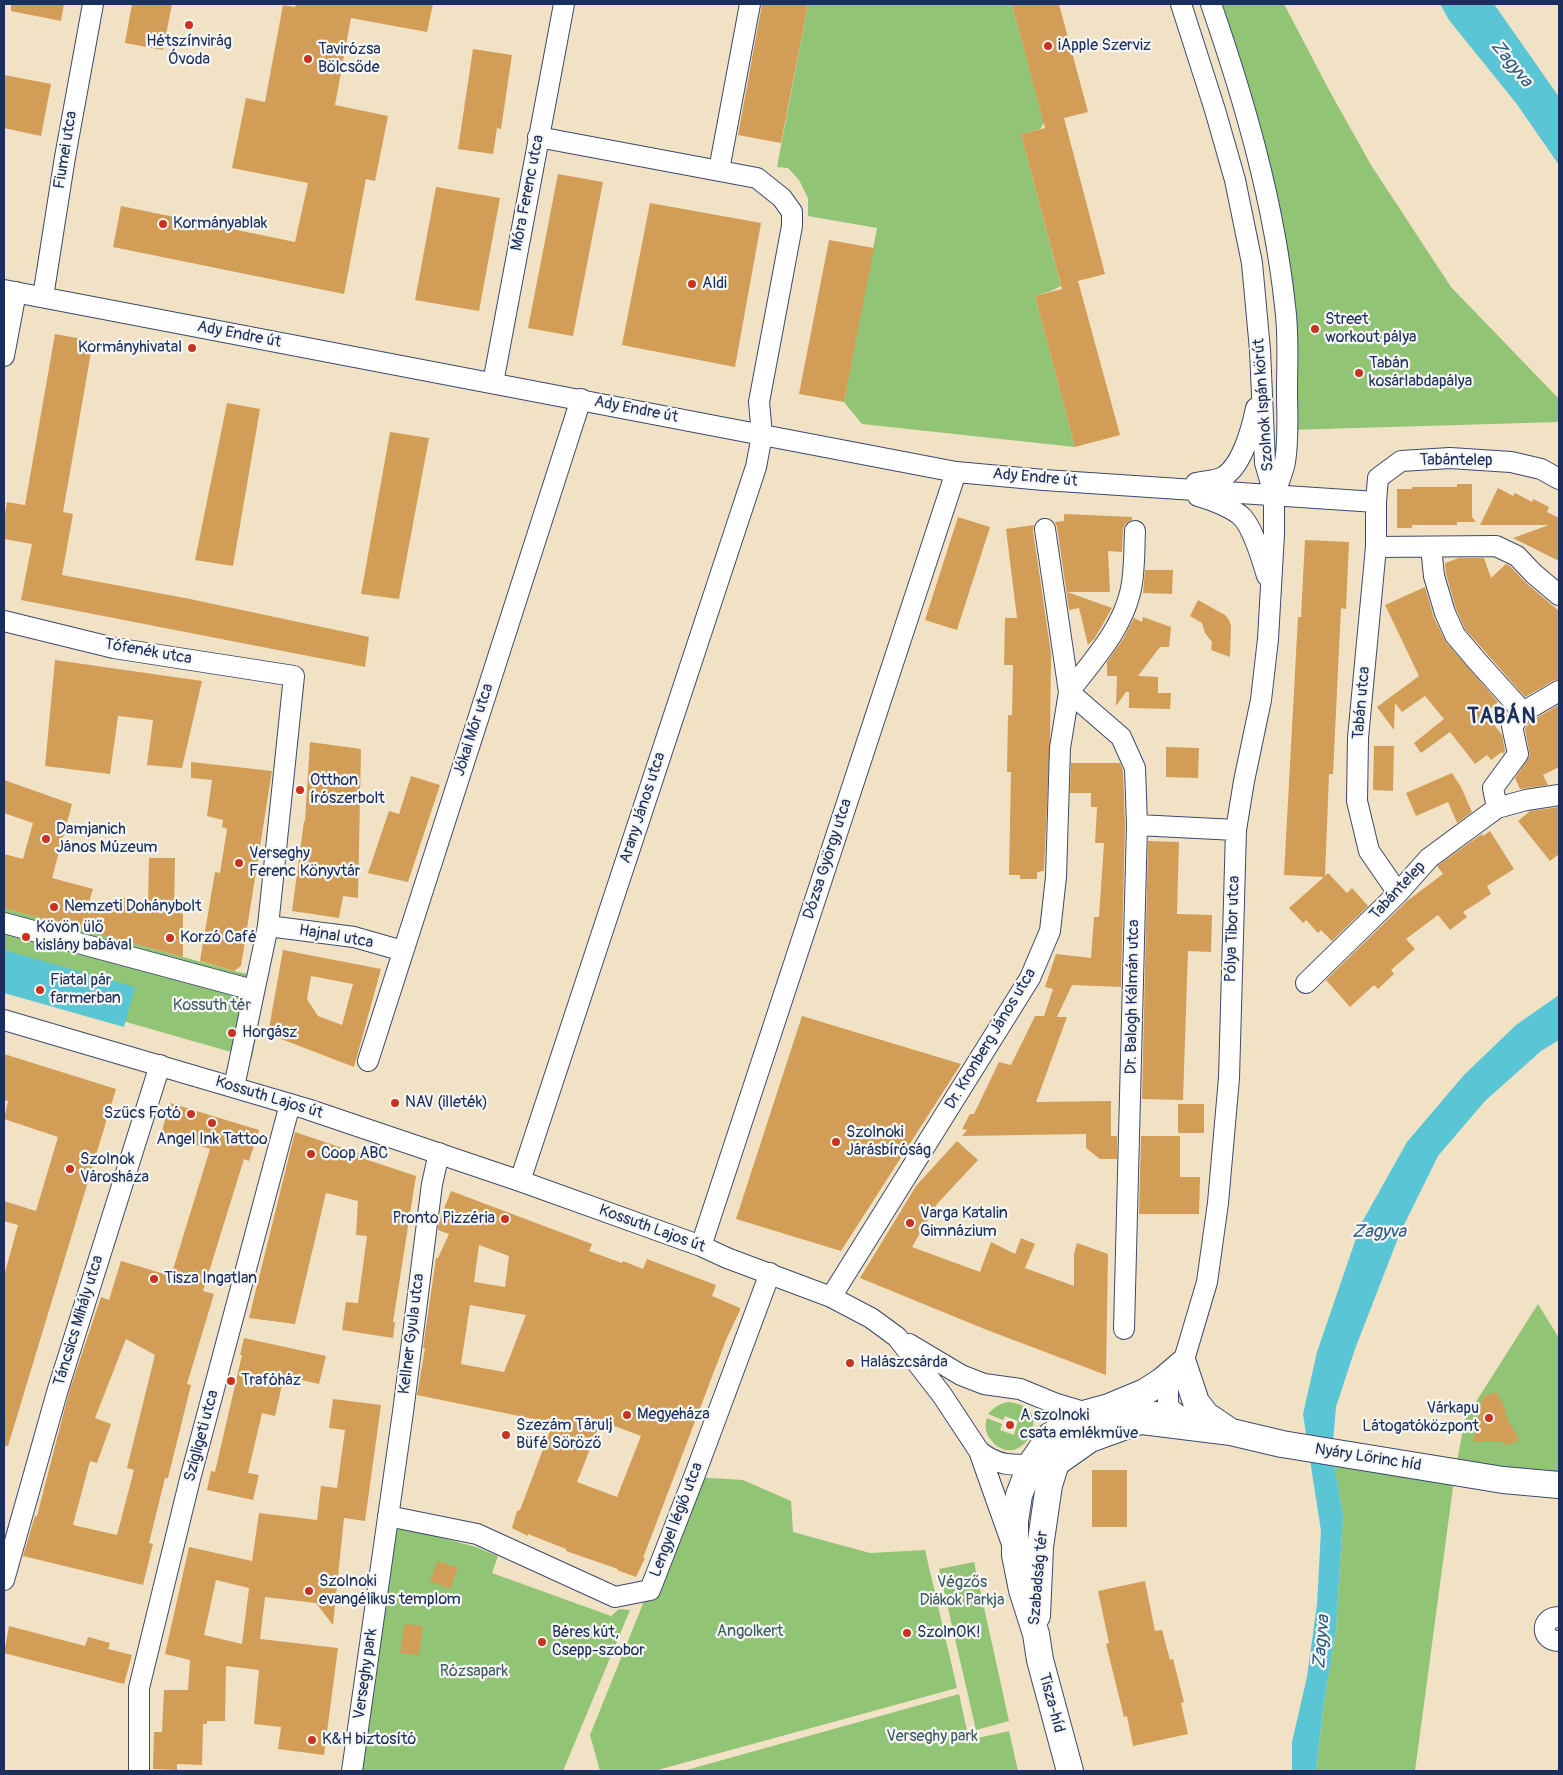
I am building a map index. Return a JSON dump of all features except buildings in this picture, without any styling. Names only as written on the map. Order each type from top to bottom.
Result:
[{"type":"main road","points":[[1087,1413],[1110,1407],[1145,1392],[1162,1381],[1183,1363],[1196,1402],[1206,1415],[1231,1432]]},
{"type":"main road","name":"Nyáry Lőrinc híd","points":[[1087,1413],[1126,1411],[1156,1414],[1200,1427],[1282,1444],[1503,1480],[1559,1485]]},
{"type":"main road","name":"Szabadság tér","points":[[1036,1634],[1040,1547],[1049,1485],[1044,1463],[1050,1436],[1087,1413]]},
{"type":"main road","points":[[1044,1463],[1090,1439],[1156,1414]]},
{"type":"main road","name":"Szabadság tér","points":[[1036,1634],[1022,1590],[1016,1555],[1015,1521],[1019,1495],[1044,1463]]},
{"type":"main road","name":"Tisza-híd","points":[[1036,1634],[1040,1660],[1070,1771]]},
{"type":"street","name":"Fiumei utca","points":[[43,297],[66,147],[92,4]]},
{"type":"street","name":"Móra Ferenc utca","points":[[492,383],[564,4]]},
{"type":"street","points":[[538,137],[719,170],[750,4]]},
{"type":"street","name":"Szolnok Ispán körút","points":[[1182,4],[1235,180],[1252,263],[1260,350],[1260,388],[1265,463],[1274,494]]},
{"type":"street","name":"Szolnok Ispán körút","points":[[1211,4],[1263,174],[1273,221],[1286,308],[1288,430],[1285,463],[1274,494]]},
{"type":"street","name":"Arany János utca","points":[[520,1181],[756,467],[762,435],[759,402],[792,226],[792,212],[782,198],[757,178],[719,170]]},
{"type":"street","name":"Ady Endre út","points":[[10,291],[956,472],[1376,502]]},
{"type":"street","points":[[4,356],[10,291]]},
{"type":"street","points":[[1172,488],[1223,477],[1239,460],[1252,428],[1260,388]]},
{"type":"street","name":"Jókai Mór utca","points":[[368,1061],[581,399]]},
{"type":"street","name":"Tabántelep","points":[[1376,502],[1378,478],[1402,461],[1450,458],[1511,462],[1541,469],[1559,479]]},
{"type":"street","name":"Dózsa György utca","points":[[701,1246],[956,472]]},
{"type":"street","points":[[1172,488],[1216,501],[1243,518],[1259,548],[1271,590]]},
{"type":"street","name":"Pólya Tibor utca","points":[[1156,1414],[1178,1395],[1183,1363],[1207,1282],[1218,1203],[1229,1078],[1236,830],[1260,700],[1268,639],[1274,534],[1274,494]]},
{"type":"street","name":"Tabán utca","points":[[1376,502],[1376,547],[1358,738],[1356,802],[1369,851],[1398,893]]},
{"type":"street","name":"Dr. Kronberg János utca","points":[[831,1297],[1030,978],[1050,931],[1056,877],[1060,748],[1069,692],[1045,529]]},
{"type":"street","name":"Dr. Kronberg János utca","points":[[1069,692],[1103,648],[1125,612],[1131,591],[1135,531]]},
{"type":"street","points":[[1376,547],[1496,546],[1517,556],[1534,574],[1559,595]]},
{"type":"street","points":[[1431,547],[1434,576],[1445,613],[1455,635],[1523,712]]},
{"type":"street","name":"Tófenék utca","points":[[4,621],[114,648],[294,676],[268,926]]},
{"type":"street","points":[[1497,808],[1494,788],[1518,754],[1512,726],[1523,712],[1559,691]]},
{"type":"street","name":"Dr. Balogh Kálmán utca","points":[[1069,692],[1121,738],[1136,768],[1137,825],[1124,1329]]},
{"type":"street","name":"Tabántelep","points":[[1306,983],[1398,893],[1429,858],[1497,808],[1526,800],[1559,795]]},
{"type":"street","points":[[1137,825],[1236,830]]},
{"type":"street","points":[[4,923],[253,990]]},
{"type":"street","points":[[234,1088],[253,990],[268,926]]},
{"type":"street","name":"Hajnal utca","points":[[268,926],[354,937],[402,951]]},
{"type":"street","points":[[4,1020],[160,1065]]},
{"type":"street","name":"Kossuth Lajos út","points":[[160,1065],[290,1104],[520,1181],[701,1246],[831,1297],[871,1318],[898,1338],[942,1395],[979,1451],[1016,1555]]},
{"type":"street","name":"Táncsics Mihály utca","points":[[4,1580],[58,1389],[160,1065]]},
{"type":"street","name":"Szigligeti utca","points":[[139,1771],[139,1688],[190,1479],[290,1104]]},
{"type":"street","name":"Kellner Gyula utca","points":[[388,1516],[432,1184],[439,1153]]},
{"type":"street","name":"Lengyel légió utca","points":[[388,1516],[477,1534],[615,1597],[650,1590],[770,1274]]},
{"type":"street","points":[[898,1338],[961,1375],[984,1384],[1020,1389],[1032,1395],[1087,1413]]},
{"type":"street","points":[[1032,1395],[1041,1404],[1047,1417],[1050,1436]]},
{"type":"street","points":[[979,1451],[988,1459],[999,1464],[1044,1463]]},
{"type":"street","name":"Verseghy park","points":[[352,1771],[388,1516]]},
{"type":"street","points":[[1559,1617],[1549,1620],[1545,1630],[1546,1635],[1550,1639],[1559,1641]]},
{"type":"green space","points":[[808,4],[1012,4],[1044,123],[1040,129],[1021,134],[1061,286],[1035,296],[1075,447],[862,424],[844,402],[877,228],[808,216],[808,198],[799,180],[788,168],[777,167]]},
{"type":"green space","points":[[1211,4],[1284,4],[1371,165],[1451,287],[1559,399],[1559,422],[1287,430],[1286,308]]},
{"type":"green space","name":"Kossuth tér","points":[[4,908],[234,971],[267,978],[252,1058],[4,987]]},
{"type":"green space","points":[[1538,1304],[1559,1338],[1559,1485],[1455,1472],[1465,1419]]},
{"type":"green space","points":[[1008,1402],[1024,1406],[1032,1415],[1034,1425],[1030,1436],[1023,1445],[1013,1450],[1002,1449],[991,1440],[986,1427],[987,1418],[1002,1424],[1000,1430],[1014,1435],[1018,1421],[1005,1416],[1003,1420],[988,1414],[997,1406]]},
{"type":"green space","points":[[1332,1453],[1455,1472],[1415,1771],[1316,1771],[1324,1702],[1336,1631],[1343,1515]]},
{"type":"green space","name":"Angolkert","points":[[694,1477],[743,1480],[791,1501],[793,1532],[870,1553],[925,1550],[957,1688],[654,1771],[600,1771],[590,1735]]},
{"type":"green space","name":"Rózsapark","points":[[394,1525],[476,1547],[498,1556],[492,1573],[611,1616],[619,1609],[630,1610],[563,1771],[357,1771]]},
{"type":"green space","name":"Végzős Diákok Parkja","points":[[974,1562],[1009,1721],[976,1730],[939,1569]]},
{"type":"green space","name":"Verseghy park","points":[[959,1694],[969,1740],[1009,1731],[1018,1771],[683,1771]]},
{"type":"water","name":"Zagyva","points":[[1440,4],[1494,4],[1559,97],[1559,165],[1516,103],[1449,20]]},
{"type":"water","points":[[4,950],[135,987],[124,1027],[4,993]]},
{"type":"water","name":"Zagyva","points":[[1559,995],[1559,1040],[1541,1051],[1485,1101],[1438,1156],[1400,1233],[1355,1349],[1336,1407],[1332,1453],[1343,1515],[1336,1631],[1324,1702],[1316,1771],[1292,1771],[1292,1742],[1307,1677],[1317,1604],[1321,1531],[1303,1414],[1317,1352],[1361,1224],[1407,1142],[1464,1075],[1516,1025]]},
{"type":"place","name":"Hétszínvirág Óvoda","points":[[189,25]]},
{"type":"place","name":"iApple Szerviz","points":[[1048,46]]},
{"type":"place","name":"Tavirózsa Bölcsőde","points":[[308,59]]},
{"type":"place","name":"Kormányablak","points":[[163,224]]},
{"type":"place","name":"Aldi","points":[[692,284]]},
{"type":"place","name":"Street workout pálya","points":[[1315,329]]},
{"type":"place","name":"Kormányhivatal","points":[[192,348]]},
{"type":"place","name":"Tabán kosárlabdapálya","points":[[1359,373]]},
{"type":"place","name":"Otthon írószerbolt","points":[[300,790]]},
{"type":"place","name":"Damjanich János Múzeum","points":[[46,839]]},
{"type":"place","name":"Verseghy Ferenc Könyvtár","points":[[239,863]]},
{"type":"place","name":"Nemzeti Dohánybolt","points":[[54,907]]},
{"type":"place","name":"Kövön ülő kislány babával","points":[[26,937]]},
{"type":"place","name":"Korzó Café","points":[[170,938]]},
{"type":"place","name":"Fiatal pár farmerban","points":[[40,990]]},
{"type":"place","name":"Horgász","points":[[232,1033]]},
{"type":"place","name":"NAV (illeték)","points":[[395,1103]]},
{"type":"place","name":"Szűcs Fotó","points":[[191,1114]]},
{"type":"place","name":"Angel Ink Tattoo","points":[[212,1123]]},
{"type":"place","name":"Szolnoki Járásbíróság","points":[[836,1142]]},
{"type":"place","name":"Coop ABC","points":[[311,1154]]},
{"type":"place","name":"Szolnok Városháza","points":[[70,1169]]},
{"type":"place","name":"Pronto Pizzéria","points":[[505,1219]]},
{"type":"place","name":"Varga Katalin Gimnázium","points":[[910,1223]]},
{"type":"place","name":"Tisza Ingatlan","points":[[154,1279]]},
{"type":"place","name":"Halászcsárda","points":[[850,1363]]},
{"type":"place","name":"Trafóház","points":[[231,1381]]},
{"type":"place","name":"Megyeháza","points":[[627,1415]]},
{"type":"place","name":"Várkapu Látogatóközpont","points":[[1489,1418]]},
{"type":"place","name":"A szolnoki csata emlékműve","points":[[1010,1425]]},
{"type":"place","name":"Szezám Tárulj Büfé Söröző","points":[[506,1435]]},
{"type":"place","name":"Szolnoki evangélikus templom","points":[[309,1591]]},
{"type":"place","name":"SzolnOK!","points":[[907,1633]]},
{"type":"place","name":"Béres kút, Csepp-szobor","points":[[542,1642]]},
{"type":"place","name":"K&H biztosító","points":[[312,1740]]},
{"type":"district","name":"TABÁN","points":[[1502,718]]}]
